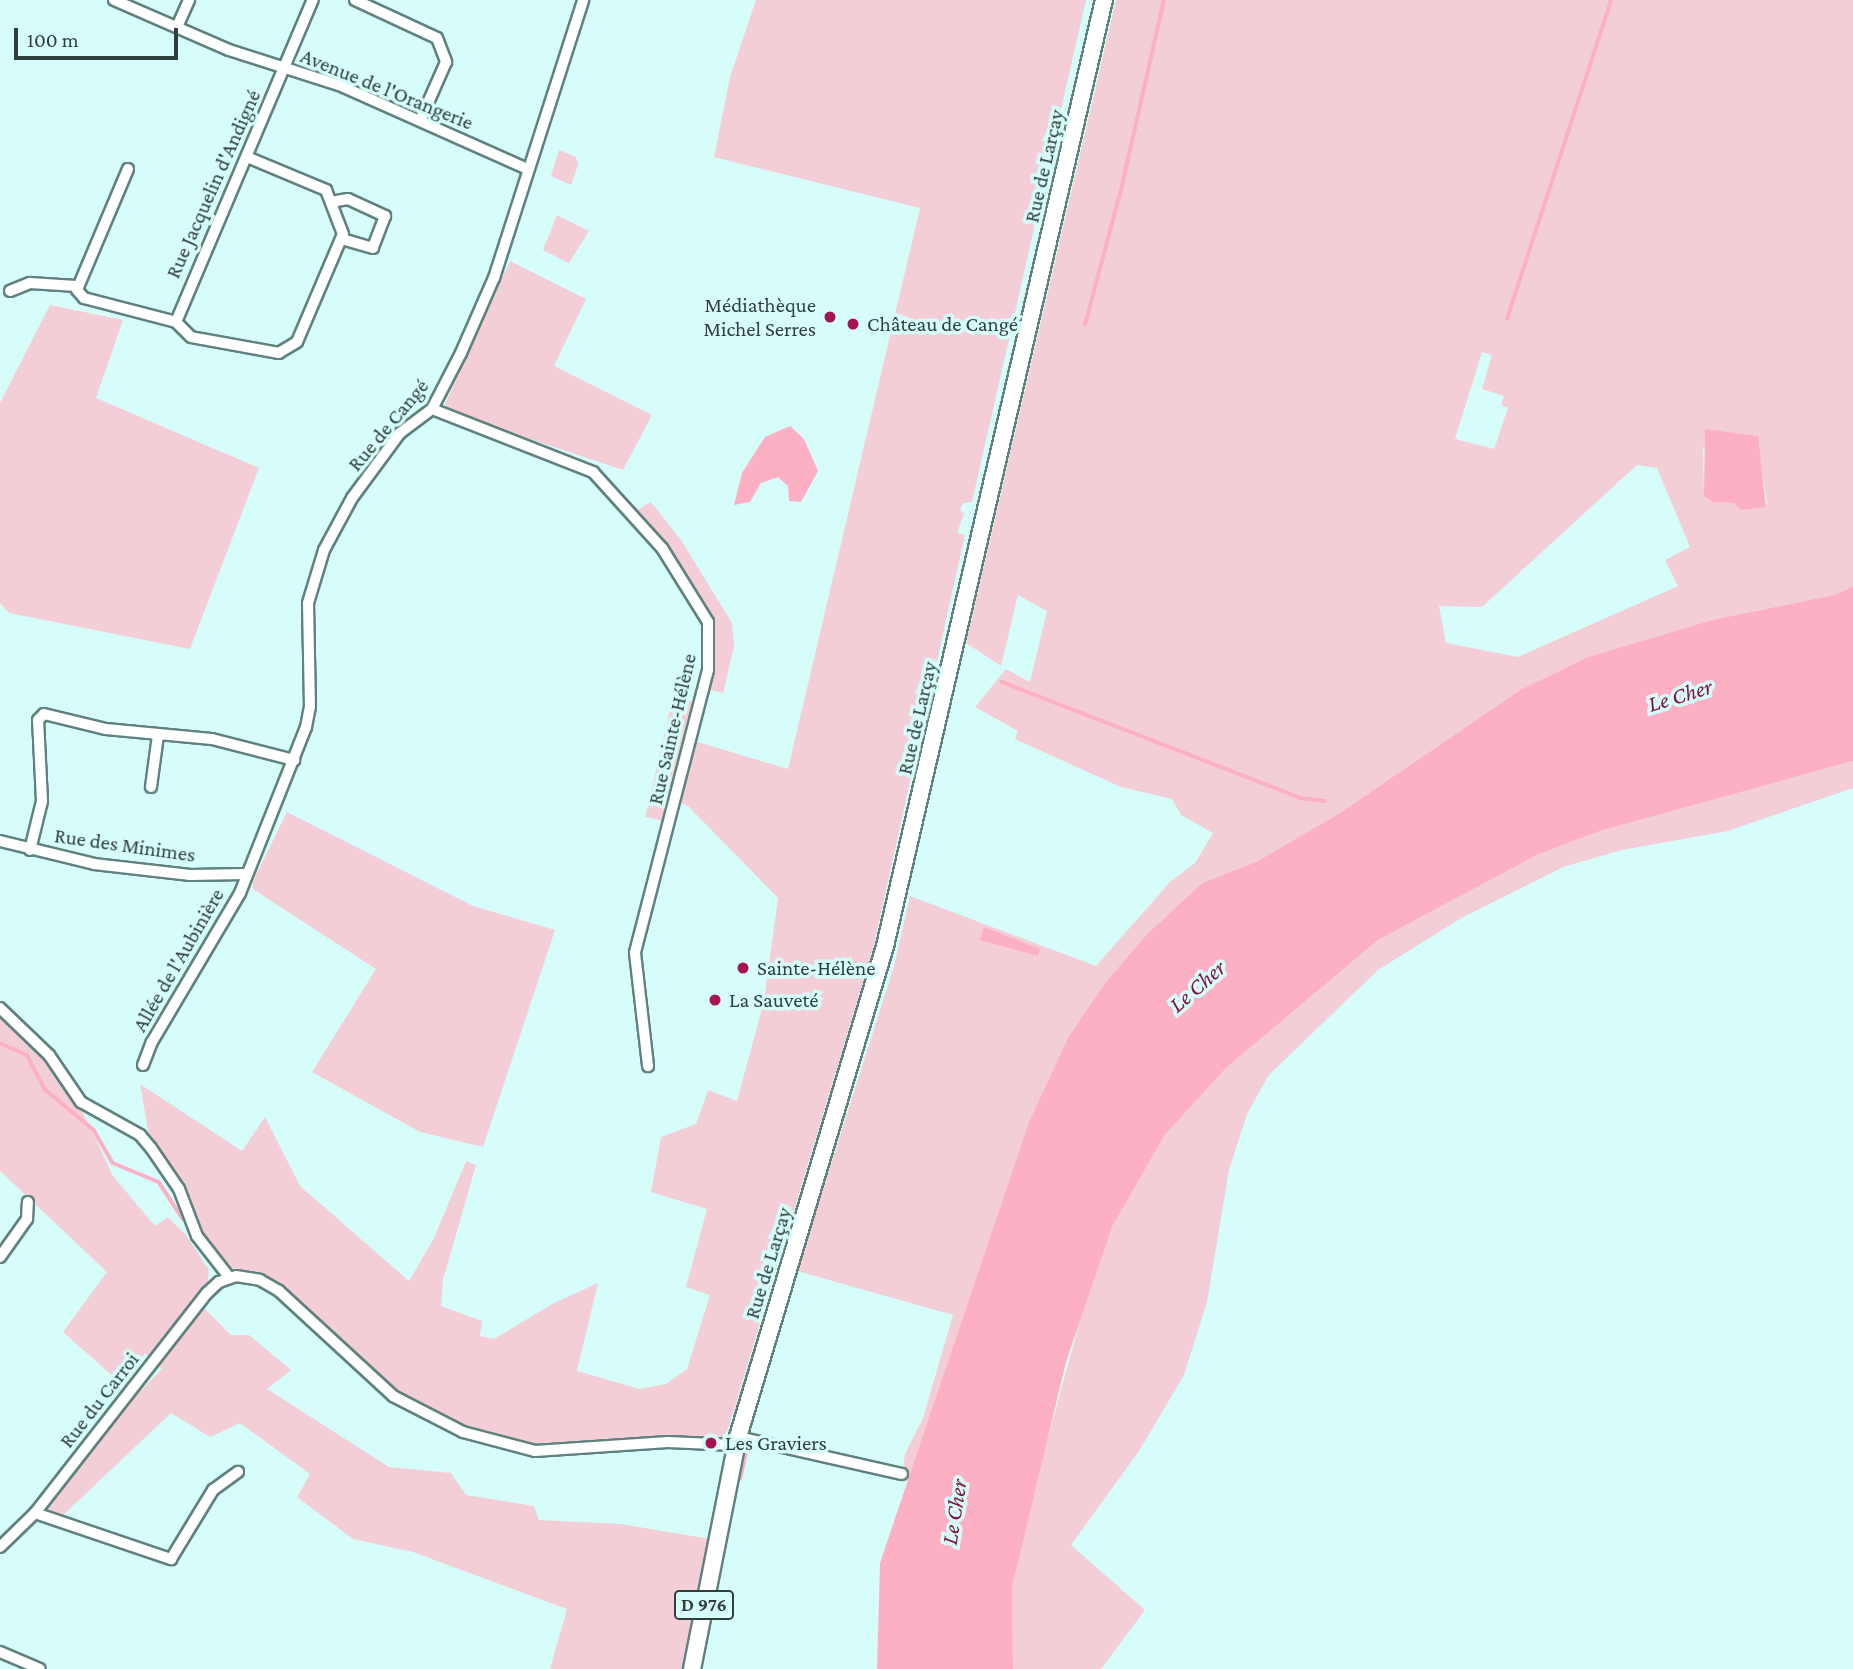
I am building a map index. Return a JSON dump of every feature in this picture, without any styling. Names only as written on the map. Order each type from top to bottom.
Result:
[{"type":"main road","name":"Rue de Larçay","points":[[737,1441],[885,946],[1104,0]]},
{"type":"main road","name":"D 976","points":[[692,1669],[737,1441]]},
{"type":"street","name":"Avenue de l'Orangerie","points":[[114,0],[285,68],[339,85],[528,169]]},
{"type":"street","points":[[177,27],[189,0]]},
{"type":"street","name":"Rue Jacquelin d'Andigné","points":[[176,318],[313,0]]},
{"type":"street","points":[[355,0],[437,38],[446,62],[420,121]]},
{"type":"street","name":"Rue de Cangé","points":[[246,874],[309,718],[308,603],[324,550],[352,498],[400,433],[432,409],[494,278],[583,0]]},
{"type":"street","points":[[76,286],[84,298],[176,318],[191,337],[287,351],[297,342],[342,239],[326,190],[247,157]]},
{"type":"street","points":[[76,286],[128,169]]},
{"type":"street","points":[[331,202],[348,199],[385,216],[373,248],[342,239]]},
{"type":"street","points":[[10,291],[30,283],[76,286]]},
{"type":"street","name":"Rue Sainte-Hélène","points":[[432,409],[593,472],[662,548],[708,622],[708,670],[635,953],[648,1066]]},
{"type":"street","points":[[30,850],[42,801],[38,720],[44,714],[106,729],[212,739],[294,760]]},
{"type":"street","points":[[151,787],[159,735]]},
{"type":"street","name":"Rue des Minimes","points":[[0,841],[94,864],[177,874],[246,874]]},
{"type":"street","name":"Allée de l'Aubinière","points":[[143,1065],[152,1042],[232,909],[246,874]]},
{"type":"street","points":[[0,1008],[49,1055],[81,1102],[140,1135],[151,1147],[179,1189],[197,1236],[229,1277],[252,1277],[279,1291],[393,1396],[442,1423],[535,1451],[737,1441],[902,1474]]},
{"type":"street","points":[[0,1257],[27,1219],[28,1202]]},
{"type":"street","name":"Rue du Carroi","points":[[0,1548],[35,1513],[199,1302],[229,1277]]},
{"type":"street","points":[[35,1513],[171,1559],[213,1490],[238,1472]]},
{"type":"street","points":[[0,1652],[40,1669]]},
{"type":"shaded area","points":[[756,0],[1086,0],[972,502],[963,503],[960,510],[964,514],[957,533],[965,535],[873,949],[729,1426],[720,1443],[535,1451],[463,1432],[393,1396],[270,1285],[213,1259],[179,1189],[151,1148],[140,1084],[242,1151],[265,1117],[300,1186],[409,1281],[434,1238],[466,1161],[476,1165],[443,1280],[441,1306],[482,1321],[480,1336],[494,1339],[554,1303],[598,1283],[577,1371],[640,1389],[666,1384],[687,1369],[710,1295],[686,1287],[707,1209],[651,1192],[661,1137],[696,1124],[708,1090],[737,1101],[764,1001],[778,898],[688,806],[676,801],[691,740],[788,769],[920,208],[714,157],[730,77]]},
{"type":"shaded area","points":[[1116,0],[1853,0],[1853,586],[1834,595],[1712,620],[1588,657],[1520,690],[1340,813],[1256,862],[1202,883],[1147,934],[1105,983],[1069,1036],[1030,1119],[910,1476],[902,1474],[905,1454],[923,1418],[953,1315],[797,1271],[894,966],[910,896],[1096,966],[1170,882],[1195,863],[1213,833],[1181,815],[1172,799],[1121,787],[1015,739],[1018,731],[975,707],[1006,669],[1030,682],[1047,611],[1018,595],[1001,666],[966,643]],"holes":[[[1482,352],[1492,355],[1482,389],[1504,396],[1501,405],[1508,408],[1494,449],[1455,439]],[[1757,436],[1767,504],[1704,496],[1703,447]],[[1637,465],[1657,468],[1690,547],[1665,560],[1678,586],[1518,657],[1446,643],[1439,606],[1482,607]]]},
{"type":"shaded area","points":[[559,150],[576,157],[578,165],[571,185],[551,176]]},
{"type":"shaded area","points":[[557,215],[589,231],[569,263],[543,250]]},
{"type":"shaded area","points":[[510,261],[586,299],[554,366],[652,415],[623,470],[449,412],[445,404]]},
{"type":"shaded area","points":[[50,305],[123,320],[96,398],[259,468],[190,649],[9,613],[0,603],[0,403]]},
{"type":"shaded area","points":[[651,502],[681,540],[732,623],[734,647],[723,693],[704,688],[708,622],[632,513]]},
{"type":"shaded area","points":[[673,697],[694,702],[667,822],[645,817]]},
{"type":"shaded area","points":[[1853,761],[1853,788],[1728,831],[1622,850],[1563,867],[1463,917],[1378,970],[1269,1075],[1247,1114],[1229,1170],[1207,1302],[1184,1375],[1139,1451],[1071,1545],[1145,1610],[1101,1669],[1013,1669],[1012,1587],[1021,1536],[1086,1299],[1112,1227],[1164,1136],[1226,1068],[1378,940],[1537,855],[1600,831]]},
{"type":"shaded area","points":[[287,812],[473,906],[555,930],[483,1147],[420,1132],[312,1072],[376,969],[253,889],[253,881]]},
{"type":"shaded area","points":[[0,1008],[71,1087],[113,1176],[155,1226],[168,1217],[186,1235],[209,1270],[207,1293],[199,1303],[231,1335],[249,1335],[291,1370],[267,1389],[389,1467],[451,1473],[466,1495],[534,1506],[539,1520],[621,1524],[716,1540],[692,1669],[550,1669],[567,1609],[413,1552],[353,1539],[297,1497],[310,1474],[240,1423],[210,1437],[171,1413],[59,1519],[47,1507],[98,1433],[162,1369],[145,1353],[125,1387],[63,1332],[107,1272],[0,1171]]},
{"type":"water","points":[[790,426],[804,439],[818,471],[801,502],[789,501],[788,486],[778,477],[761,483],[750,502],[734,505],[742,473],[765,437]]},
{"type":"water","points":[[1705,429],[1758,436],[1766,507],[1741,510],[1734,503],[1713,502],[1704,496]]},
{"type":"water","name":"Le Cher","points":[[1853,586],[1853,761],[1600,831],[1537,855],[1378,940],[1226,1068],[1164,1136],[1112,1227],[1066,1362],[1012,1587],[1013,1669],[877,1669],[880,1563],[1030,1119],[1069,1036],[1105,983],[1147,934],[1202,883],[1256,862],[1340,813],[1520,690],[1588,657],[1712,620],[1834,595]]},
{"type":"water","points":[[984,927],[1040,949],[1038,956],[980,940]]},
{"type":"waterway","points":[[1085,325],[1122,186],[1164,0]]},
{"type":"waterway","points":[[1507,319],[1611,0]]},
{"type":"waterway","points":[[1002,682],[1301,798],[1325,801]]},
{"type":"waterway","points":[[0,1043],[27,1055],[46,1090],[94,1130],[113,1163],[159,1182],[183,1219]]},
{"type":"waterway","points":[[735,1416],[789,1240]]},
{"type":"waterway","points":[[740,1479],[747,1449]]},
{"type":"place","name":"Médiathèque Michel Serres","points":[[830,317]]},
{"type":"place","name":"Château de Cangé","points":[[853,324]]},
{"type":"place","name":"Sainte-Hélène","points":[[743,968]]},
{"type":"place","name":"La Sauveté","points":[[715,1000]]},
{"type":"place","name":"Les Graviers","points":[[711,1443]]}]
